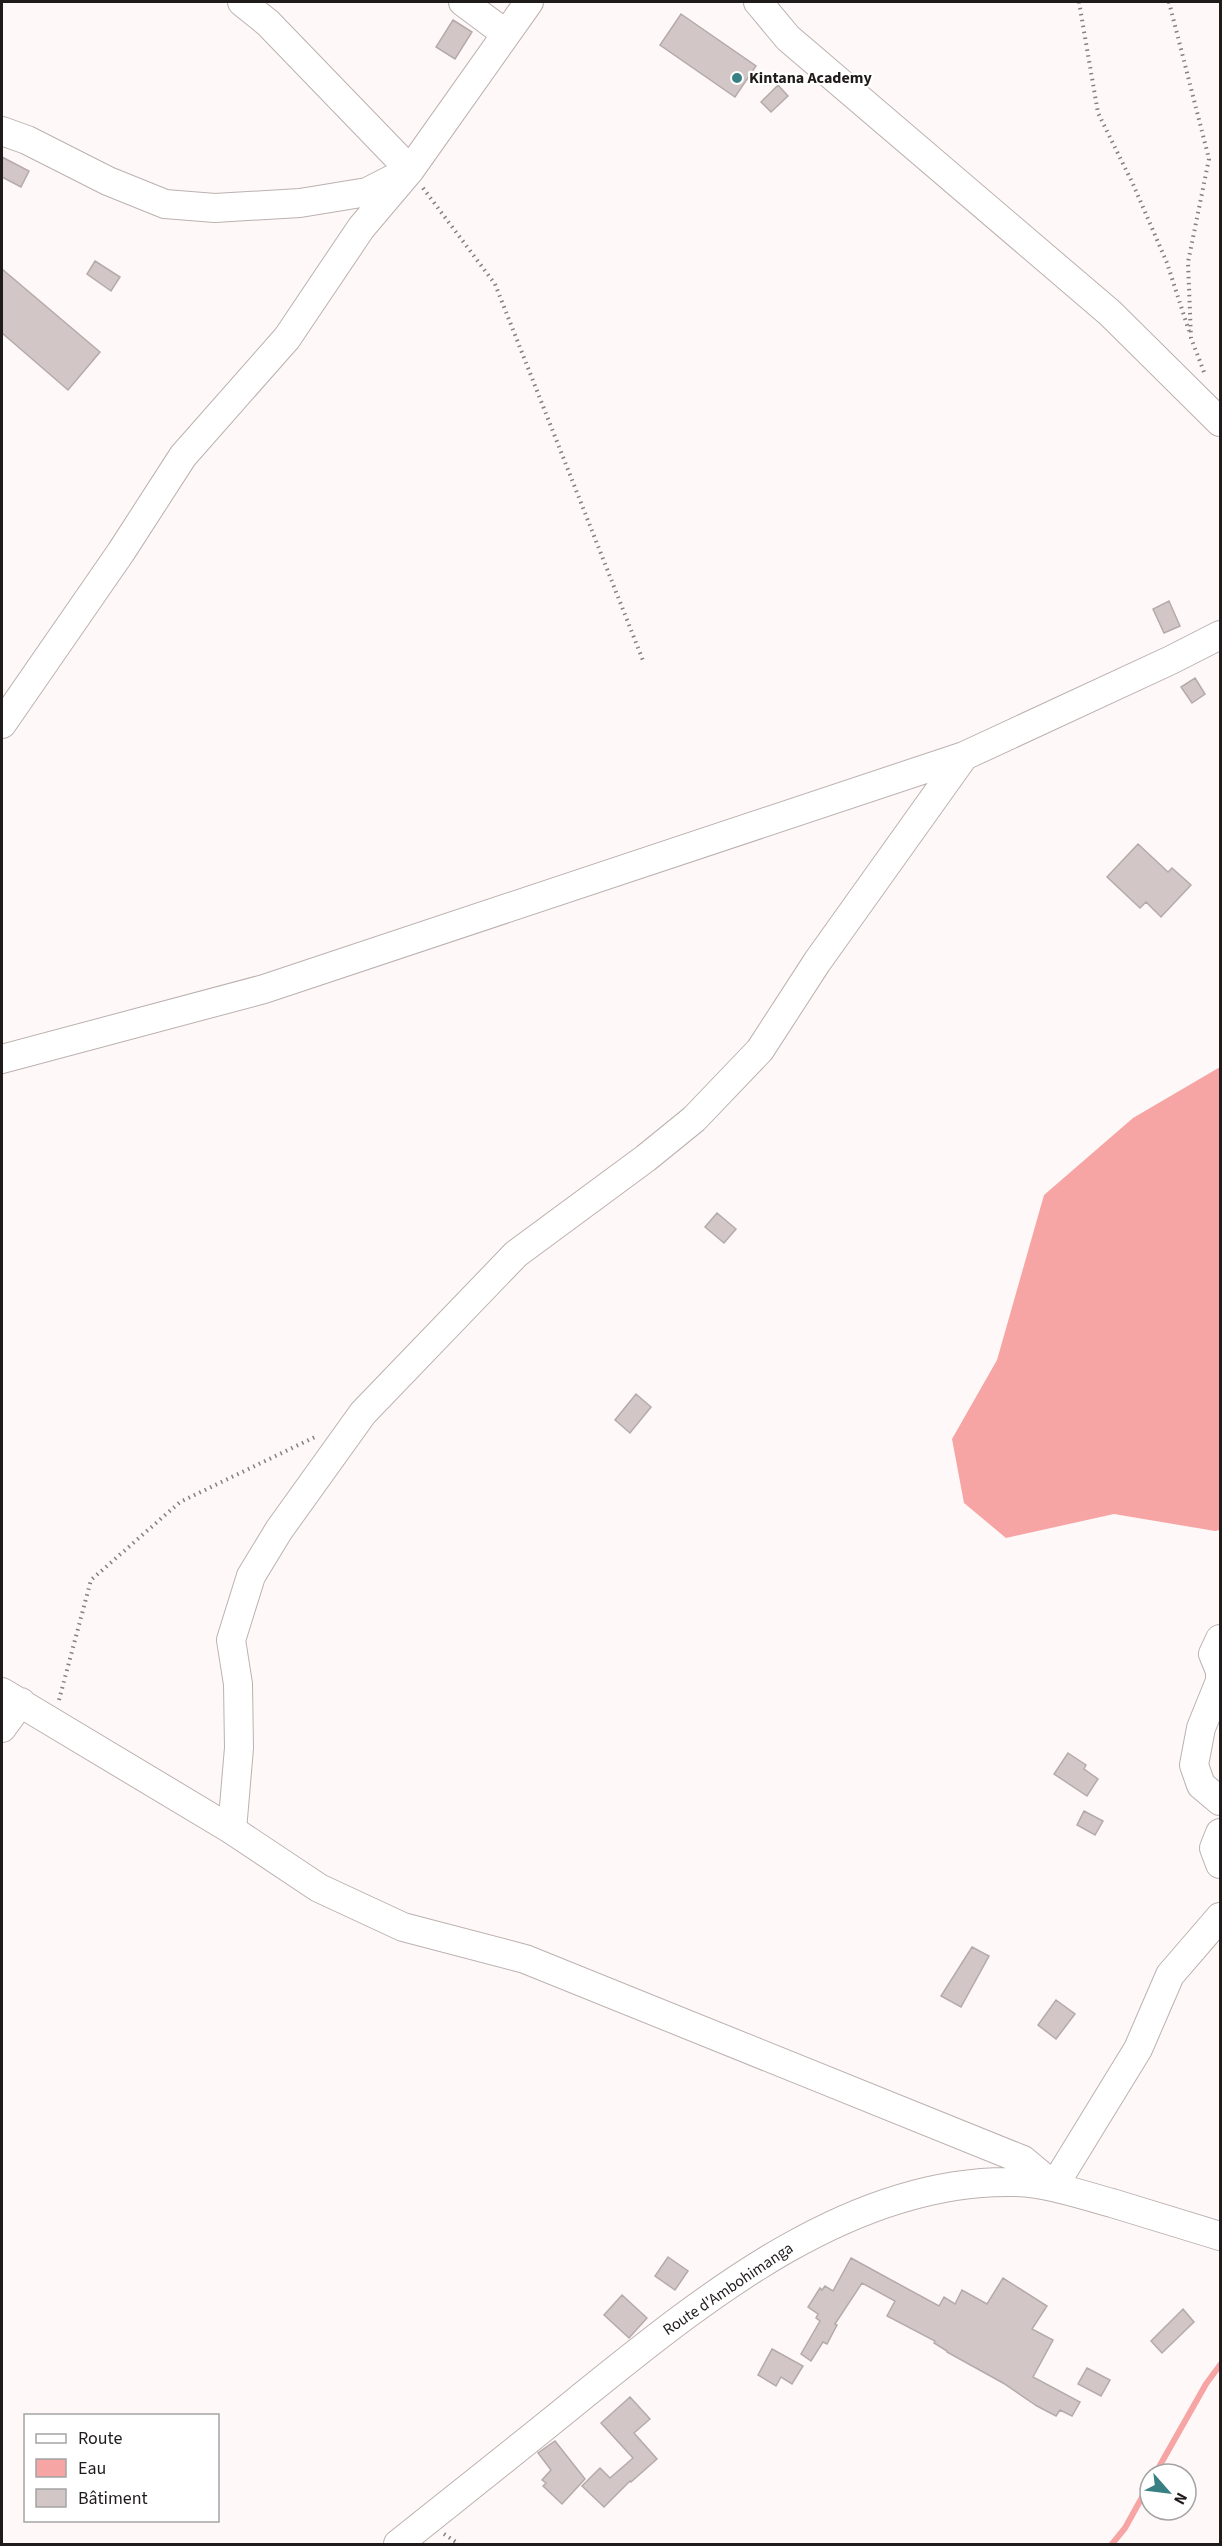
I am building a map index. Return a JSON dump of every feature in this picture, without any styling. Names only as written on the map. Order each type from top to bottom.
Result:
[{"type":"street","points":[[242,2],[268,23],[410,170]]},
{"type":"street","points":[[463,2],[507,34]]},
{"type":"street","points":[[2,724],[121,552],[183,456],[286,338],[361,228],[410,170],[529,2]]},
{"type":"street","points":[[758,2],[788,38],[1110,314],[1221,422]]},
{"type":"street","points":[[2,131],[27,140],[108,181],[165,204],[215,208],[300,203],[367,192],[410,170]]},
{"type":"street","points":[[2,1059],[264,989],[964,756],[1171,660],[1221,634]]},
{"type":"street","points":[[232,1830],[239,1748],[238,1684],[231,1640],[251,1576],[279,1530],[363,1413],[516,1254],[646,1158],[694,1119],[760,1050],[817,962],[964,756]]},
{"type":"street","points":[[1221,1638],[1213,1654],[1220,1671],[1220,1681],[1201,1728],[1194,1765],[1201,1785],[1221,1801]]},
{"type":"street","points":[[2,1728],[11,1697],[232,1830],[320,1888],[403,1927],[525,1959],[1023,2160],[1054,2186],[1138,2049],[1170,1975],[1219,1914]]},
{"type":"street","points":[[1221,1833],[1214,1848],[1221,1864]]},
{"type":"street","name":"Route d'Ambohimanga","points":[[398,2544],[674,2323],[784,2249],[857,2215],[921,2192],[969,2183],[1016,2182],[1054,2186],[1221,2236]]},
{"type":"path","points":[[1079,2],[1098,113],[1133,184],[1167,263],[1206,377]]},
{"type":"path","points":[[1169,2],[1209,159],[1188,262],[1191,338]]},
{"type":"path","points":[[410,170],[495,284],[644,663]]},
{"type":"path","points":[[53,1722],[91,1580],[180,1502],[320,1434]]},
{"type":"water","points":[[1220,1067],[1220,1530],[1114,1514],[1006,1538],[964,1503],[952,1439],[997,1360],[1044,1195],[1133,1118]]},
{"type":"building","points":[[681,14],[756,66],[735,97],[660,45]]},
{"type":"building","points":[[453,20],[472,32],[455,59],[436,47]]},
{"type":"building","points":[[778,85],[788,96],[771,112],[761,102]]},
{"type":"building","points":[[2,157],[29,171],[21,187],[2,177]]},
{"type":"building","points":[[95,261],[120,277],[111,291],[87,274]]},
{"type":"building","points":[[2,269],[100,352],[68,390],[2,333]]},
{"type":"building","points":[[1169,601],[1180,626],[1164,633],[1153,609]]},
{"type":"building","points":[[1195,678],[1205,694],[1192,703],[1181,687]]},
{"type":"building","points":[[1138,844],[1168,872],[1172,868],[1191,885],[1161,917],[1146,902],[1140,908],[1107,877]]},
{"type":"building","points":[[717,1213],[736,1229],[724,1243],[705,1227]]},
{"type":"building","points":[[636,1394],[651,1407],[630,1433],[615,1420]]},
{"type":"building","points":[[1068,1753],[1086,1765],[1084,1769],[1098,1779],[1087,1796],[1054,1774]]},
{"type":"building","points":[[1084,1811],[1103,1821],[1095,1835],[1077,1825]]},
{"type":"building","points":[[972,1947],[989,1956],[961,2007],[941,1996]]},
{"type":"building","points":[[1056,2000],[1075,2014],[1056,2039],[1038,2025]]},
{"type":"building","points":[[668,2257],[688,2271],[675,2290],[655,2276]]},
{"type":"building","points":[[851,2258],[939,2306],[944,2297],[955,2304],[962,2290],[987,2304],[1003,2278],[1047,2306],[1032,2329],[1053,2340],[1033,2377],[1080,2402],[1072,2416],[1060,2410],[1056,2416],[1037,2406],[1003,2383],[947,2352],[934,2343],[935,2341],[887,2316],[895,2301],[862,2283],[835,2324],[837,2325],[827,2344],[823,2342],[811,2361],[801,2354],[820,2321],[816,2318],[818,2314],[808,2307],[820,2288],[822,2290],[825,2286],[833,2291]]},
{"type":"building","points":[[622,2295],[647,2318],[629,2338],[604,2315]]},
{"type":"building","points":[[1183,2309],[1194,2322],[1162,2353],[1151,2341]]},
{"type":"building","points":[[772,2349],[803,2366],[792,2384],[781,2377],[776,2386],[758,2375]]},
{"type":"building","points":[[1087,2368],[1110,2380],[1101,2396],[1078,2384]]},
{"type":"building","points":[[630,2397],[650,2419],[634,2433],[657,2459],[630,2481],[604,2507],[582,2486],[600,2468],[610,2478],[633,2458],[601,2423]]},
{"type":"building","points":[[555,2441],[585,2479],[562,2504],[543,2486],[546,2483],[542,2480],[551,2470],[538,2453]]},
{"type":"waterway","points":[[1162,2462],[1206,2384],[1220,2365]]},
{"type":"waterway","points":[[1112,2544],[1125,2528],[1138,2505]]},
{"type":"place","name":"Kintana Academy","points":[[737,78]]}]
